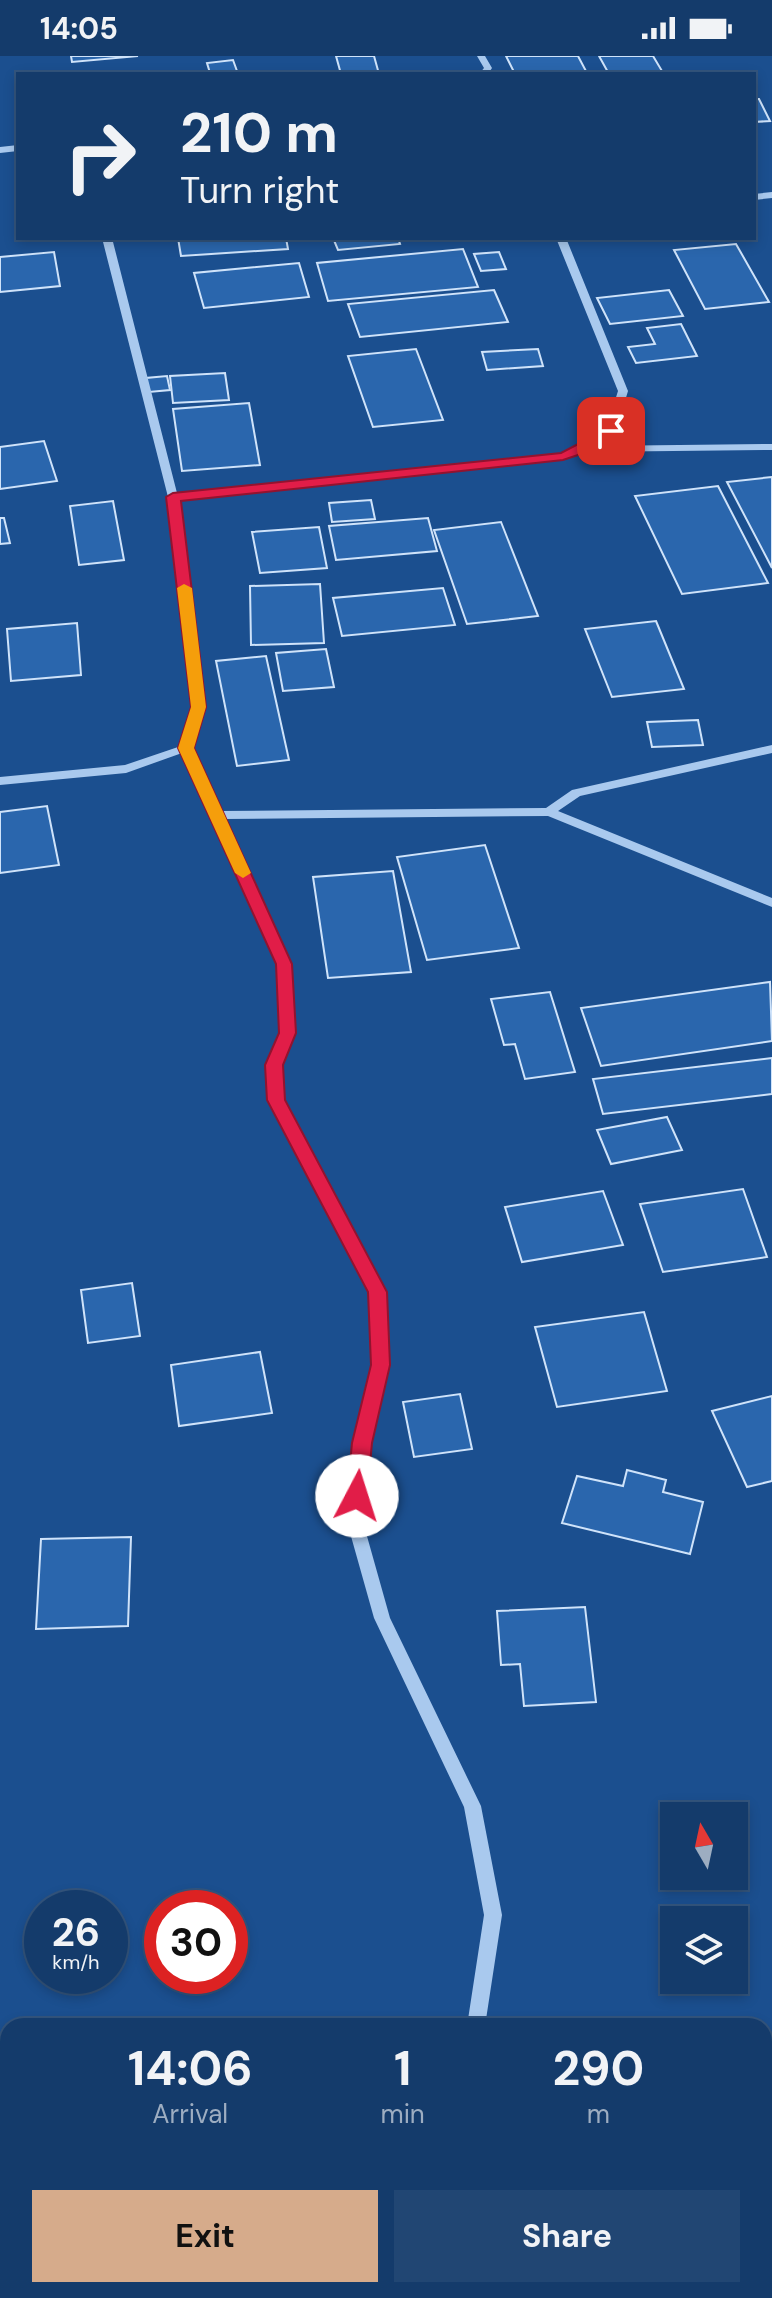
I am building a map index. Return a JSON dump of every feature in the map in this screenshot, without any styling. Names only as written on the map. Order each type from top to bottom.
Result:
[{"type":"street","points":[[108,240],[173,497],[199,707],[186,748],[284,964],[288,1033],[274,1065],[276,1100],[377,1292],[381,1365],[362,1443],[355,1522],[382,1618],[472,1806],[493,1915],[477,2018]]},
{"type":"street","points":[[173,497],[563,456],[582,449],[611,431],[623,391],[562,240]]},
{"type":"street","points":[[582,449],[772,447]]},
{"type":"street","points":[[0,781],[126,769],[186,748]]},
{"type":"street","points":[[549,812],[576,793],[772,749]]},
{"type":"street","points":[[217,815],[549,812],[772,903]]},
{"type":"building","points":[[71,56],[138,56],[72,62]]},
{"type":"building","points":[[336,56],[374,56],[378,72],[340,72]]},
{"type":"building","points":[[506,56],[578,56],[586,72],[514,72]]},
{"type":"building","points":[[599,56],[653,56],[662,71],[644,72],[608,72]]},
{"type":"building","points":[[233,60],[237,71],[210,72],[207,63]]},
{"type":"building","points":[[756,99],[759,99],[770,121],[756,122]]},
{"type":"building","points":[[178,240],[286,240],[288,249],[181,256]]},
{"type":"building","points":[[334,240],[399,240],[400,244],[338,250]]},
{"type":"building","points":[[736,244],[769,302],[705,309],[674,250]]},
{"type":"building","points":[[463,249],[478,287],[328,301],[317,263]]},
{"type":"building","points":[[54,252],[60,286],[0,292],[0,257]]},
{"type":"building","points":[[499,252],[506,269],[481,271],[474,254]]},
{"type":"building","points":[[299,263],[309,297],[204,308],[194,273]]},
{"type":"building","points":[[494,290],[508,322],[360,337],[348,304]]},
{"type":"building","points":[[669,290],[683,316],[610,324],[597,298]]},
{"type":"building","points":[[681,324],[697,356],[636,363],[628,347],[655,344],[647,328]]},
{"type":"building","points":[[416,349],[443,420],[373,427],[348,356]]},
{"type":"building","points":[[538,349],[543,366],[487,370],[482,352]]},
{"type":"building","points":[[225,373],[229,400],[173,403],[170,376]]},
{"type":"building","points":[[167,376],[170,390],[149,392],[146,378]]},
{"type":"building","points":[[249,403],[260,465],[182,471],[173,409]]},
{"type":"building","points":[[44,441],[57,481],[0,489],[0,447]]},
{"type":"building","points":[[772,477],[772,568],[727,482]]},
{"type":"building","points":[[718,486],[768,583],[682,594],[635,496]]},
{"type":"building","points":[[371,500],[375,519],[332,522],[329,503]]},
{"type":"building","points":[[113,501],[124,560],[79,565],[70,506]]},
{"type":"building","points":[[0,518],[4,518],[10,543],[0,544]]},
{"type":"building","points":[[428,518],[437,551],[336,560],[329,526]]},
{"type":"building","points":[[501,522],[538,616],[467,624],[434,530]]},
{"type":"building","points":[[319,527],[327,568],[260,573],[252,532]]},
{"type":"building","points":[[320,584],[324,643],[251,645],[250,586]]},
{"type":"building","points":[[443,588],[455,625],[342,636],[333,598]]},
{"type":"building","points":[[656,621],[684,689],[612,697],[585,629]]},
{"type":"building","points":[[77,623],[81,675],[11,681],[7,629]]},
{"type":"building","points":[[326,649],[334,687],[283,691],[276,653]]},
{"type":"building","points":[[266,656],[289,760],[237,766],[216,661]]},
{"type":"building","points":[[698,720],[703,745],[652,747],[647,722]]},
{"type":"building","points":[[47,806],[59,865],[0,873],[0,812]]},
{"type":"building","points":[[485,845],[519,948],[427,960],[397,857]]},
{"type":"building","points":[[393,871],[411,972],[328,978],[313,877]]},
{"type":"building","points":[[770,982],[772,1041],[601,1066],[581,1008]]},
{"type":"building","points":[[550,992],[575,1072],[525,1079],[515,1044],[504,1045],[491,999]]},
{"type":"building","points":[[772,1058],[772,1094],[603,1114],[593,1079]]},
{"type":"building","points":[[667,1117],[682,1150],[611,1164],[597,1130]]},
{"type":"building","points":[[743,1189],[767,1257],[663,1272],[640,1204]]},
{"type":"building","points":[[603,1191],[623,1245],[522,1262],[505,1207]]},
{"type":"building","points":[[132,1283],[140,1336],[88,1343],[81,1290]]},
{"type":"building","points":[[644,1312],[667,1391],[557,1407],[535,1327]]},
{"type":"building","points":[[260,1352],[272,1413],[179,1426],[171,1365]]},
{"type":"building","points":[[460,1394],[472,1449],[414,1457],[403,1402]]},
{"type":"building","points":[[772,1396],[772,1481],[747,1487],[712,1411]]},
{"type":"building","points":[[627,1470],[666,1480],[663,1492],[703,1502],[690,1554],[562,1523],[577,1476],[623,1486]]},
{"type":"building","points":[[131,1537],[128,1626],[36,1629],[41,1539]]},
{"type":"building","points":[[585,1607],[596,1702],[524,1706],[520,1664],[501,1665],[497,1611]]},
{"type":"slow traffic","points":[[184,588],[199,707],[186,748],[243,873]]},
{"type":"route","points":[[357,1496],[362,1443],[381,1365],[377,1292],[276,1100],[274,1065],[288,1033],[284,964],[186,748],[199,707],[173,497],[563,456],[582,449],[611,431]]}]
